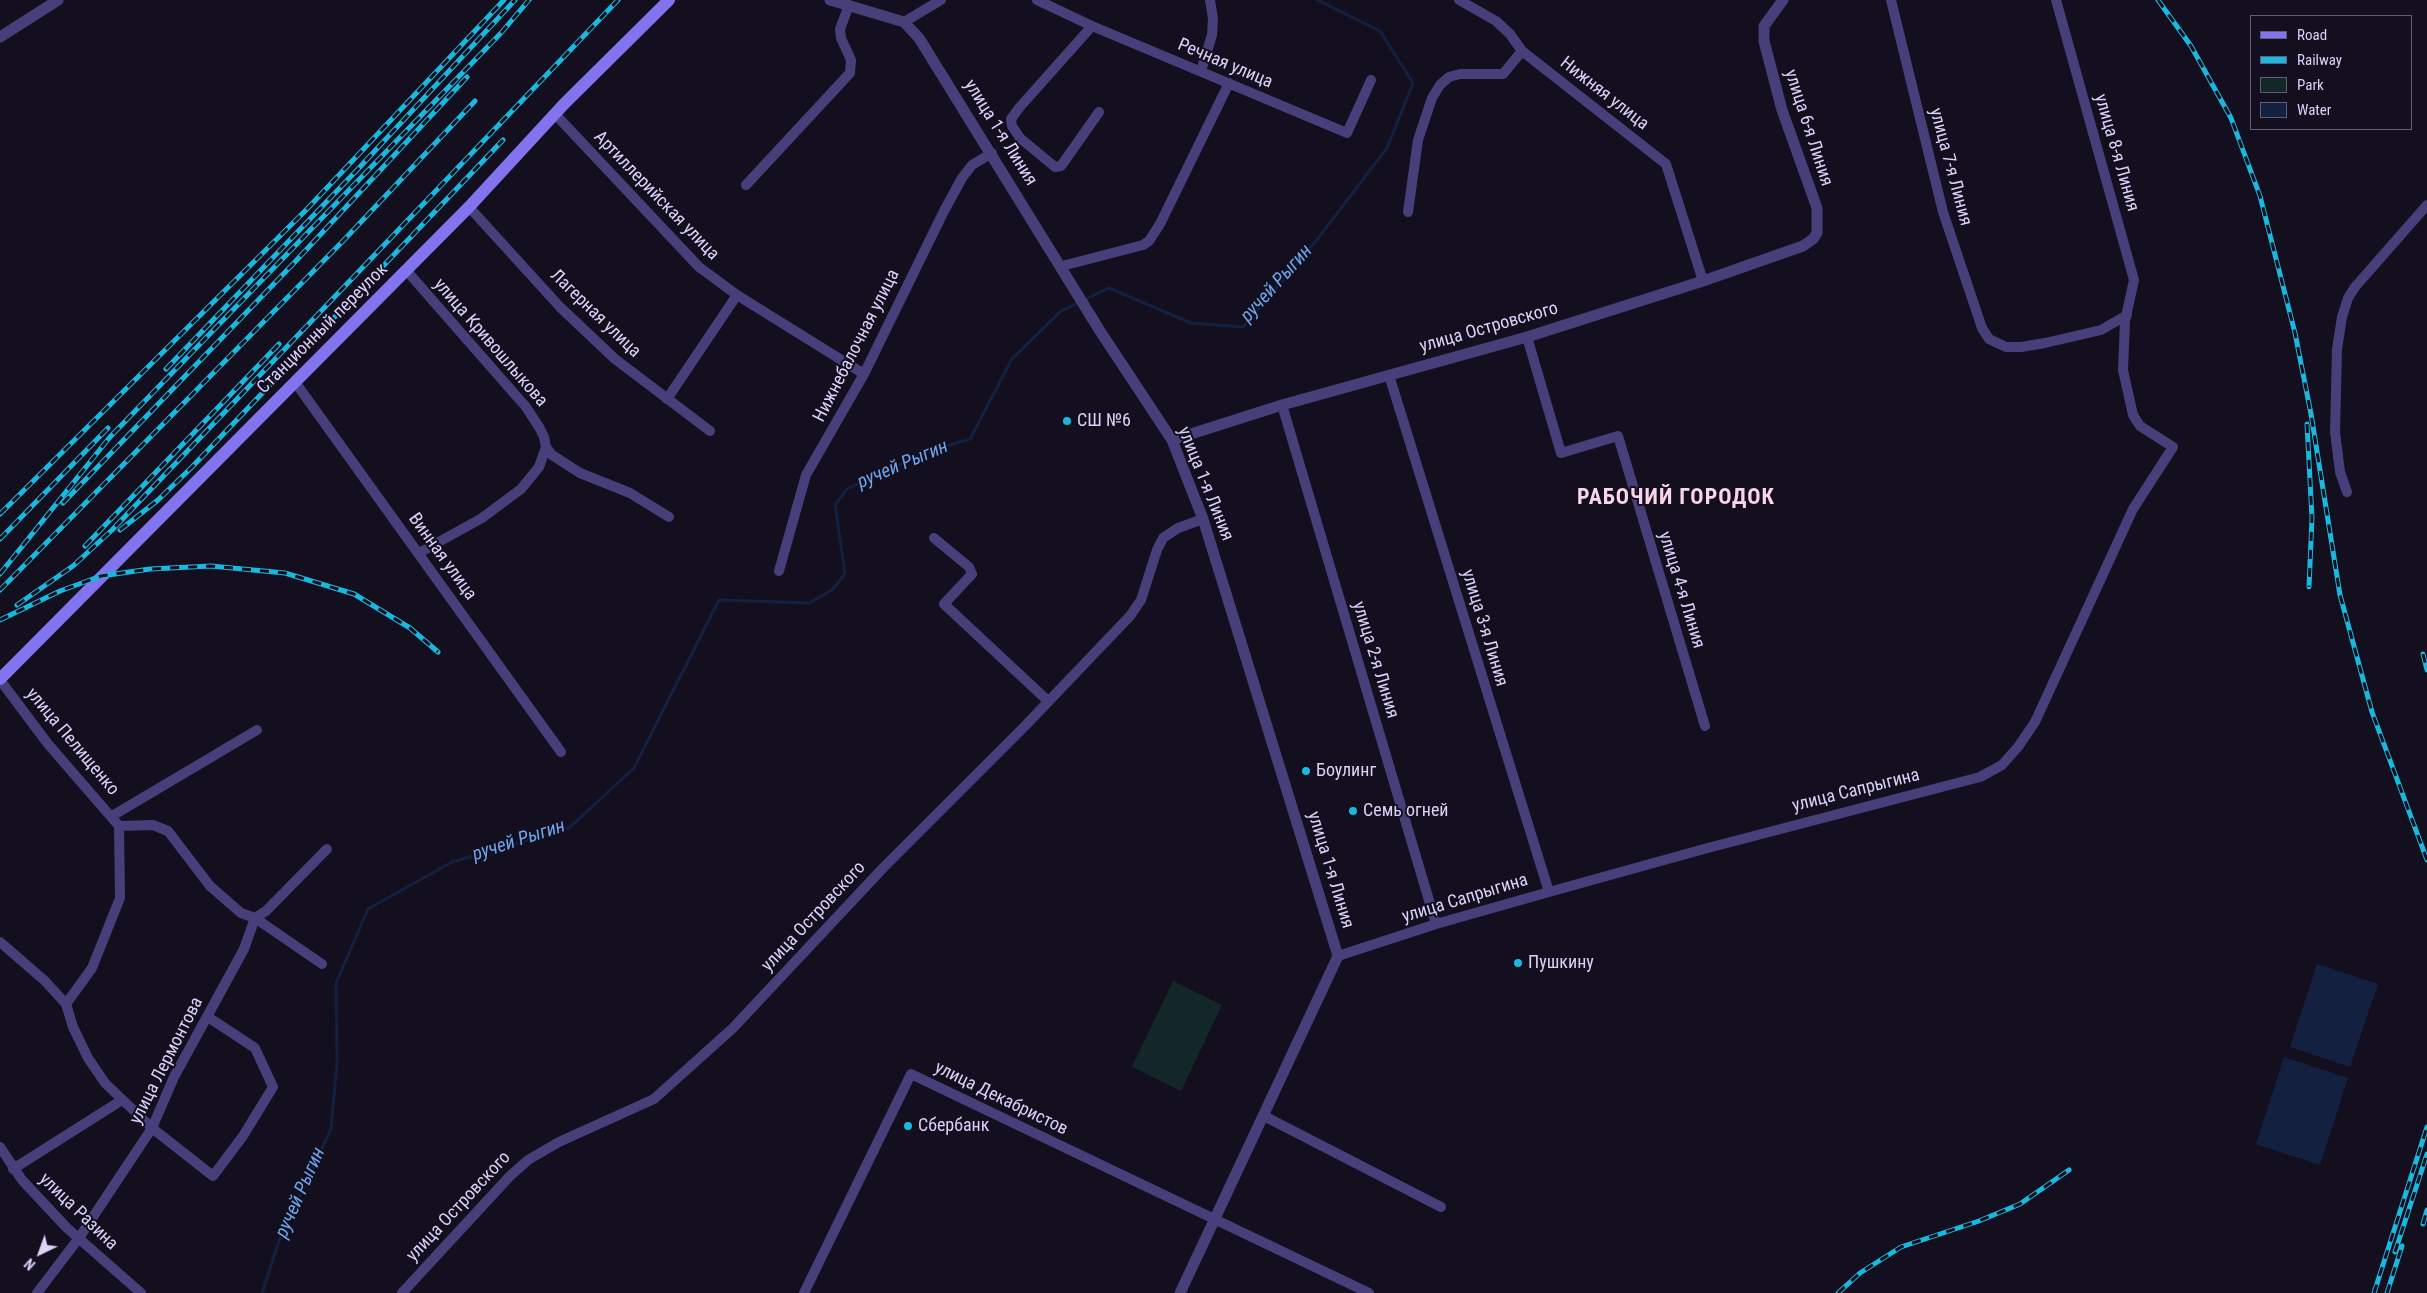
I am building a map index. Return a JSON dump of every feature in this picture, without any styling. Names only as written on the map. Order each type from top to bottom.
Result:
[{"type":"main road","name":"Станционный переулок","points":[[0,680],[469,207],[555,114],[669,0]]},
{"type":"street","points":[[0,37],[58,0]]},
{"type":"street","points":[[830,0],[904,22],[941,0]]},
{"type":"street","name":"Речная улица","points":[[1037,0],[1092,26],[1347,133],[1370,80]]},
{"type":"street","points":[[1201,71],[1212,35],[1214,19],[1210,0]]},
{"type":"street","name":"Нижняя улица","points":[[1459,0],[1496,21],[1510,34],[1522,51],[1666,164],[1704,281]]},
{"type":"street","name":"улица 6-я Линия","points":[[1783,0],[1764,26],[1766,52],[1782,110],[1817,208],[1816,233],[1812,239]]},
{"type":"street","name":"улица 7-я Линия","points":[[1891,0],[1943,212],[1982,328],[1988,339],[2006,347],[2021,348],[2101,330],[2127,315]]},
{"type":"street","name":"улица 8-я Линия","points":[[1962,782],[1980,777],[2002,764],[2035,722],[2133,509],[2173,447],[2140,426],[2133,415],[2123,370],[2127,315],[2134,280],[2056,0]]},
{"type":"street","points":[[746,185],[850,73],[851,60],[841,38],[840,29],[849,5]]},
{"type":"street","name":"улица 1-я Линия","points":[[904,22],[919,38],[1062,266],[1100,331],[1172,440],[1203,519],[1338,956]]},
{"type":"street","points":[[1092,26],[1020,108],[1012,119],[1012,126],[1020,138],[1055,167],[1061,166],[1099,112]]},
{"type":"street","points":[[1408,212],[1418,140],[1432,98],[1440,85],[1449,77],[1460,74],[1503,74],[1522,51]]},
{"type":"street","points":[[1062,266],[1143,245],[1149,241],[1160,224],[1229,83]]},
{"type":"street","name":"Артиллерийская улица","points":[[555,114],[699,267],[737,295],[864,374]]},
{"type":"street","name":"Нижнебалочная улица","points":[[779,571],[806,475],[864,374],[935,228],[962,178],[972,165],[992,153]]},
{"type":"street","points":[[2347,492],[2340,472],[2335,432],[2337,349],[2342,317],[2348,298],[2355,286],[2427,205]]},
{"type":"street","name":"Лагерная улица","points":[[469,207],[560,307],[615,358],[710,431]]},
{"type":"street","name":"улица Островского","points":[[1172,440],[1282,405],[1527,337],[1704,281],[1795,248],[1812,239]]},
{"type":"street","name":"улица Кривошлыкова","points":[[406,270],[526,407],[539,427],[546,447],[559,460],[575,470],[622,489],[669,517]]},
{"type":"street","points":[[667,399],[737,295]]},
{"type":"street","name":"улица 4-я Линия","points":[[1527,337],[1561,453],[1618,436],[1705,726]]},
{"type":"street","name":"улица 3-я Линия","points":[[1389,375],[1549,892]]},
{"type":"street","name":"Винная улица","points":[[296,382],[561,752]]},
{"type":"street","name":"улица 2-я Линия","points":[[1282,405],[1436,924]]},
{"type":"street","points":[[419,553],[482,518],[521,490],[539,467],[546,447]]},
{"type":"street","name":"улица Островского","points":[[402,1293],[510,1176],[528,1160],[559,1142],[654,1099],[676,1082],[733,1028],[883,868],[1137,608],[1163,538],[1173,531],[1203,519]]},
{"type":"street","points":[[934,538],[969,568],[972,574],[944,604],[1048,701]]},
{"type":"street","name":"улица Пелищенко","points":[[0,680],[48,744],[119,826]]},
{"type":"street","points":[[112,816],[257,730]]},
{"type":"street","name":"улица Сапрыгина","points":[[1338,956],[1436,924],[1704,848],[1962,782]]},
{"type":"street","points":[[66,1004],[92,968],[120,898],[119,826],[153,825],[168,831],[210,886],[241,913],[255,918],[322,964]]},
{"type":"street","points":[[255,918],[266,911],[327,848]]},
{"type":"street","name":"улица Лермонтова","points":[[37,1293],[79,1238],[152,1128],[174,1077],[244,949],[255,918]]},
{"type":"street","points":[[0,942],[45,981],[66,1004],[73,1027],[88,1058],[105,1083],[152,1128],[213,1176],[243,1136],[273,1087],[255,1048],[208,1017]]},
{"type":"street","points":[[1180,1293],[1338,956]]},
{"type":"street","name":"улица Декабристов","points":[[804,1293],[912,1074],[1216,1219]]},
{"type":"street","points":[[14,1169],[122,1100]]},
{"type":"street","points":[[1264,1116],[1441,1207]]},
{"type":"street","name":"улица Разина","points":[[0,1147],[3,1162],[14,1169],[42,1203],[141,1293]]},
{"type":"street","points":[[1216,1219],[1369,1293]]},
{"type":"green space","points":[[1173,981],[1222,1005],[1181,1091],[1132,1067]]},
{"type":"water","points":[[2317,964],[2378,984],[2350,1067],[2290,1047]]},
{"type":"water","points":[[2284,1057],[2348,1078],[2320,1165],[2256,1144]]},
{"type":"waterway","name":"ручей Рыгин","points":[[262,1293],[279,1241],[331,1129],[337,1062],[336,983],[368,909],[452,862],[569,828],[634,768],[719,600],[809,603],[832,590],[845,574],[835,505],[847,489],[930,451],[970,439],[1012,359],[1061,311],[1109,288],[1191,323],[1243,327],[1316,241],[1387,148],[1413,83],[1380,31],[1317,0]]},
{"type":"railway","points":[[0,514],[307,209],[504,0]]},
{"type":"railway","points":[[166,369],[358,169],[515,0]]},
{"type":"railway","points":[[0,574],[110,437],[501,33],[529,0]]},
{"type":"railway","points":[[17,605],[73,566],[112,530],[618,0]]},
{"type":"railway","points":[[2158,0],[2191,46],[2231,118],[2260,196],[2295,333],[2311,414],[2340,595],[2372,712],[2427,860]]},
{"type":"railway","points":[[63,503],[293,264],[467,77]]},
{"type":"railway","points":[[0,590],[343,241],[475,101]]},
{"type":"railway","points":[[120,530],[158,500],[192,467],[503,140]]},
{"type":"railway","points":[[85,546],[279,344]]},
{"type":"railway","points":[[2307,424],[2312,518],[2309,587]]},
{"type":"railway","points":[[0,539],[108,428]]},
{"type":"railway","points":[[0,620],[60,591],[101,576],[150,569],[211,566],[285,573],[354,594],[410,628],[438,652]]},
{"type":"railway","points":[[2423,654],[2427,670]]},
{"type":"railway","points":[[2374,1293],[2427,1127]]},
{"type":"railway","points":[[2395,1252],[2427,1154]]},
{"type":"railway","points":[[1838,1293],[1860,1273],[1901,1247],[1979,1221],[2020,1204],[2069,1170]]},
{"type":"railway","points":[[2423,1224],[2427,1210]]},
{"type":"railway","points":[[2387,1293],[2402,1246]]},
{"type":"place","name":"СШ №6","points":[[1067,421]]},
{"type":"place","name":"Боулинг","points":[[1306,771]]},
{"type":"place","name":"Семь огней","points":[[1353,811]]},
{"type":"place","name":"Пушкину","points":[[1518,963]]},
{"type":"place","name":"Сбербанк","points":[[908,1126]]},
{"type":"district","name":"РАБОЧИЙ ГОРОДОК","points":[[1676,498]]}]
